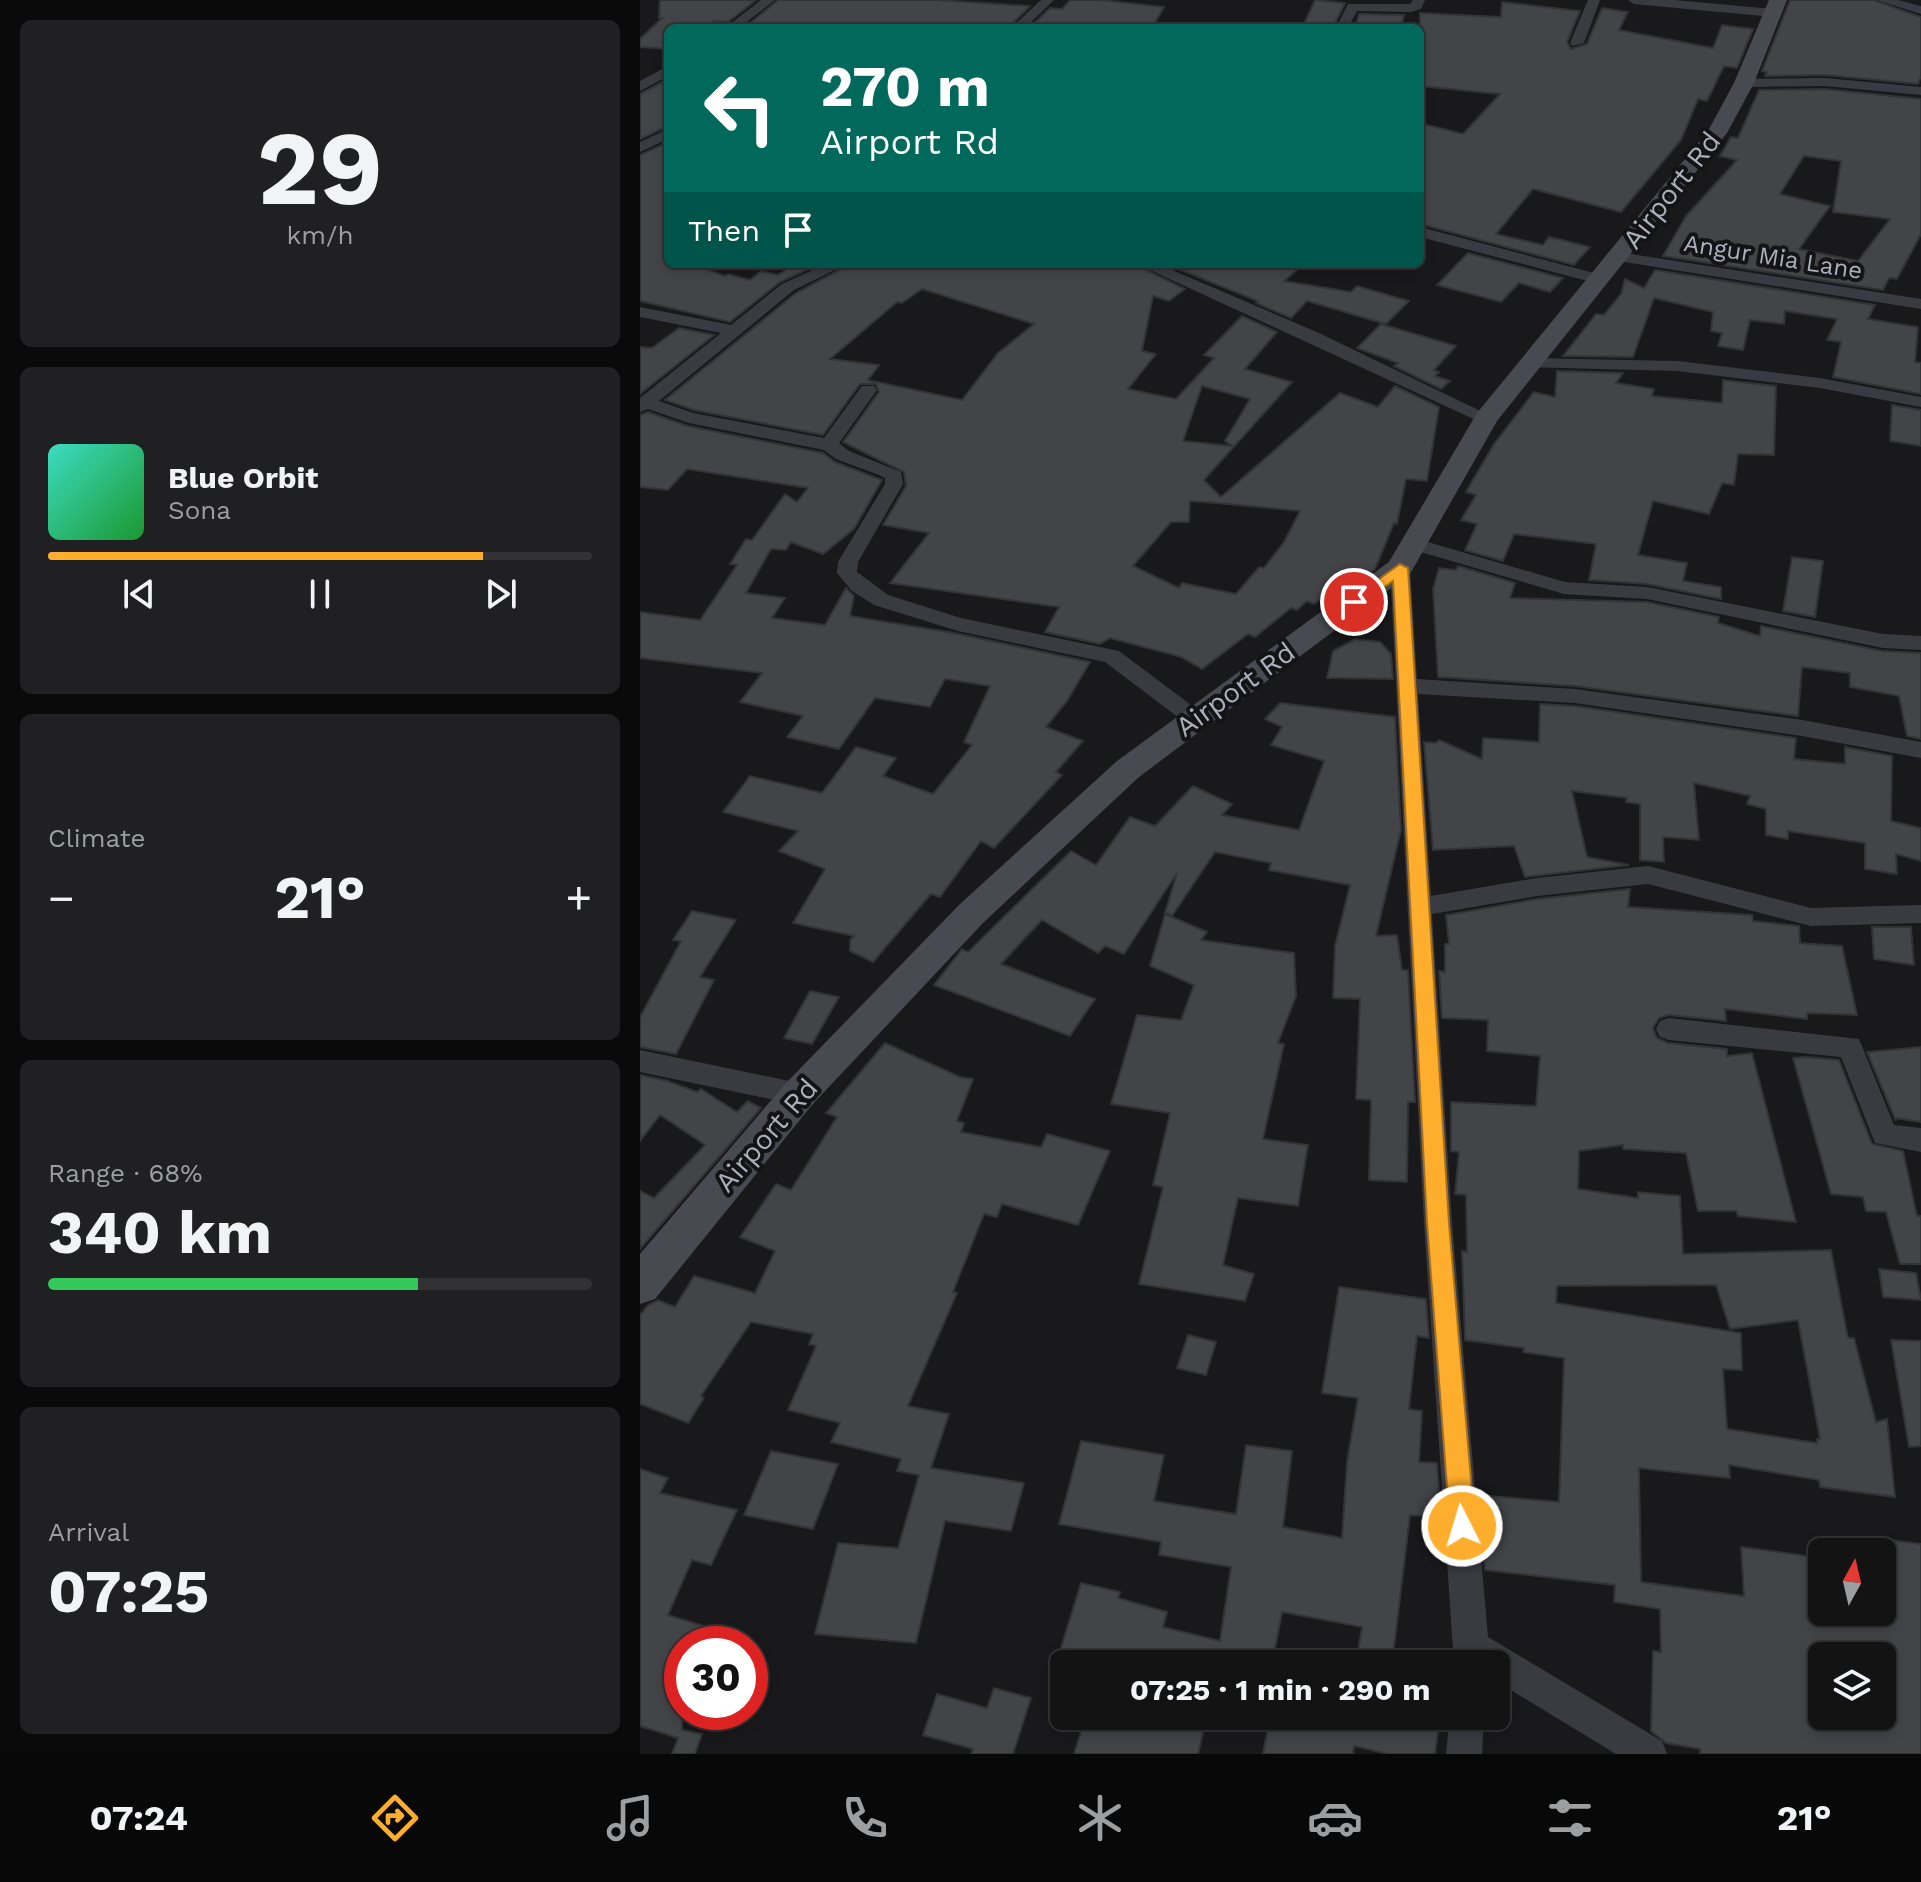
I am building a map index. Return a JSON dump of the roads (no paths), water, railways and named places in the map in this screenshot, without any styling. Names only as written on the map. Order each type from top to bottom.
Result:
[{"type":"main road","name":"Airport Rd","points":[[640,1285],[799,1094],[972,913],[1128,769],[1407,556],[1486,418],[1717,133],[1744,83],[1776,7]]},
{"type":"street","points":[[736,24],[769,0]]},
{"type":"street","points":[[1021,24],[1048,0]]},
{"type":"street","points":[[1345,24],[1352,7],[1411,8],[1417,6],[1419,0]]},
{"type":"street","points":[[1577,43],[1594,0]]},
{"type":"street","points":[[1634,0],[1776,7]]},
{"type":"street","points":[[1883,0],[1921,10]]},
{"type":"street","points":[[642,84],[664,72]]},
{"type":"street","points":[[1744,83],[1825,82],[1921,91]]},
{"type":"street","points":[[642,84],[664,87]]},
{"type":"street","points":[[640,148],[664,135]]},
{"type":"street","name":"Angur Mia Lane","points":[[1424,233],[1608,268],[1921,304]]},
{"type":"street","points":[[643,404],[788,287],[830,268]]},
{"type":"street","points":[[1154,268],[1313,337],[1486,418]]},
{"type":"street","points":[[640,312],[737,331]]},
{"type":"street","points":[[1529,363],[1678,366],[1820,383],[1921,402]]},
{"type":"street","points":[[829,445],[868,390]]},
{"type":"street","points":[[643,404],[689,418],[829,445],[839,455],[882,467],[894,476],[894,484],[848,562],[847,573],[859,586],[881,600],[958,624],[1112,656],[1195,719]]},
{"type":"street","points":[[1472,1650],[1438,1223],[1419,907],[1406,686],[1407,556],[1564,588],[1647,593],[1883,641],[1921,643]]},
{"type":"street","points":[[1406,686],[1575,696],[1802,728],[1921,750]]},
{"type":"street","points":[[1419,907],[1537,887],[1648,875],[1811,917],[1921,914]]},
{"type":"street","points":[[1669,1029],[1850,1047],[1885,1135],[1921,1140]]},
{"type":"street","points":[[640,1061],[799,1094]]},
{"type":"street","points":[[1510,1677],[1649,1754]]},
{"type":"street","points":[[1464,1754],[1466,1730]]}]
